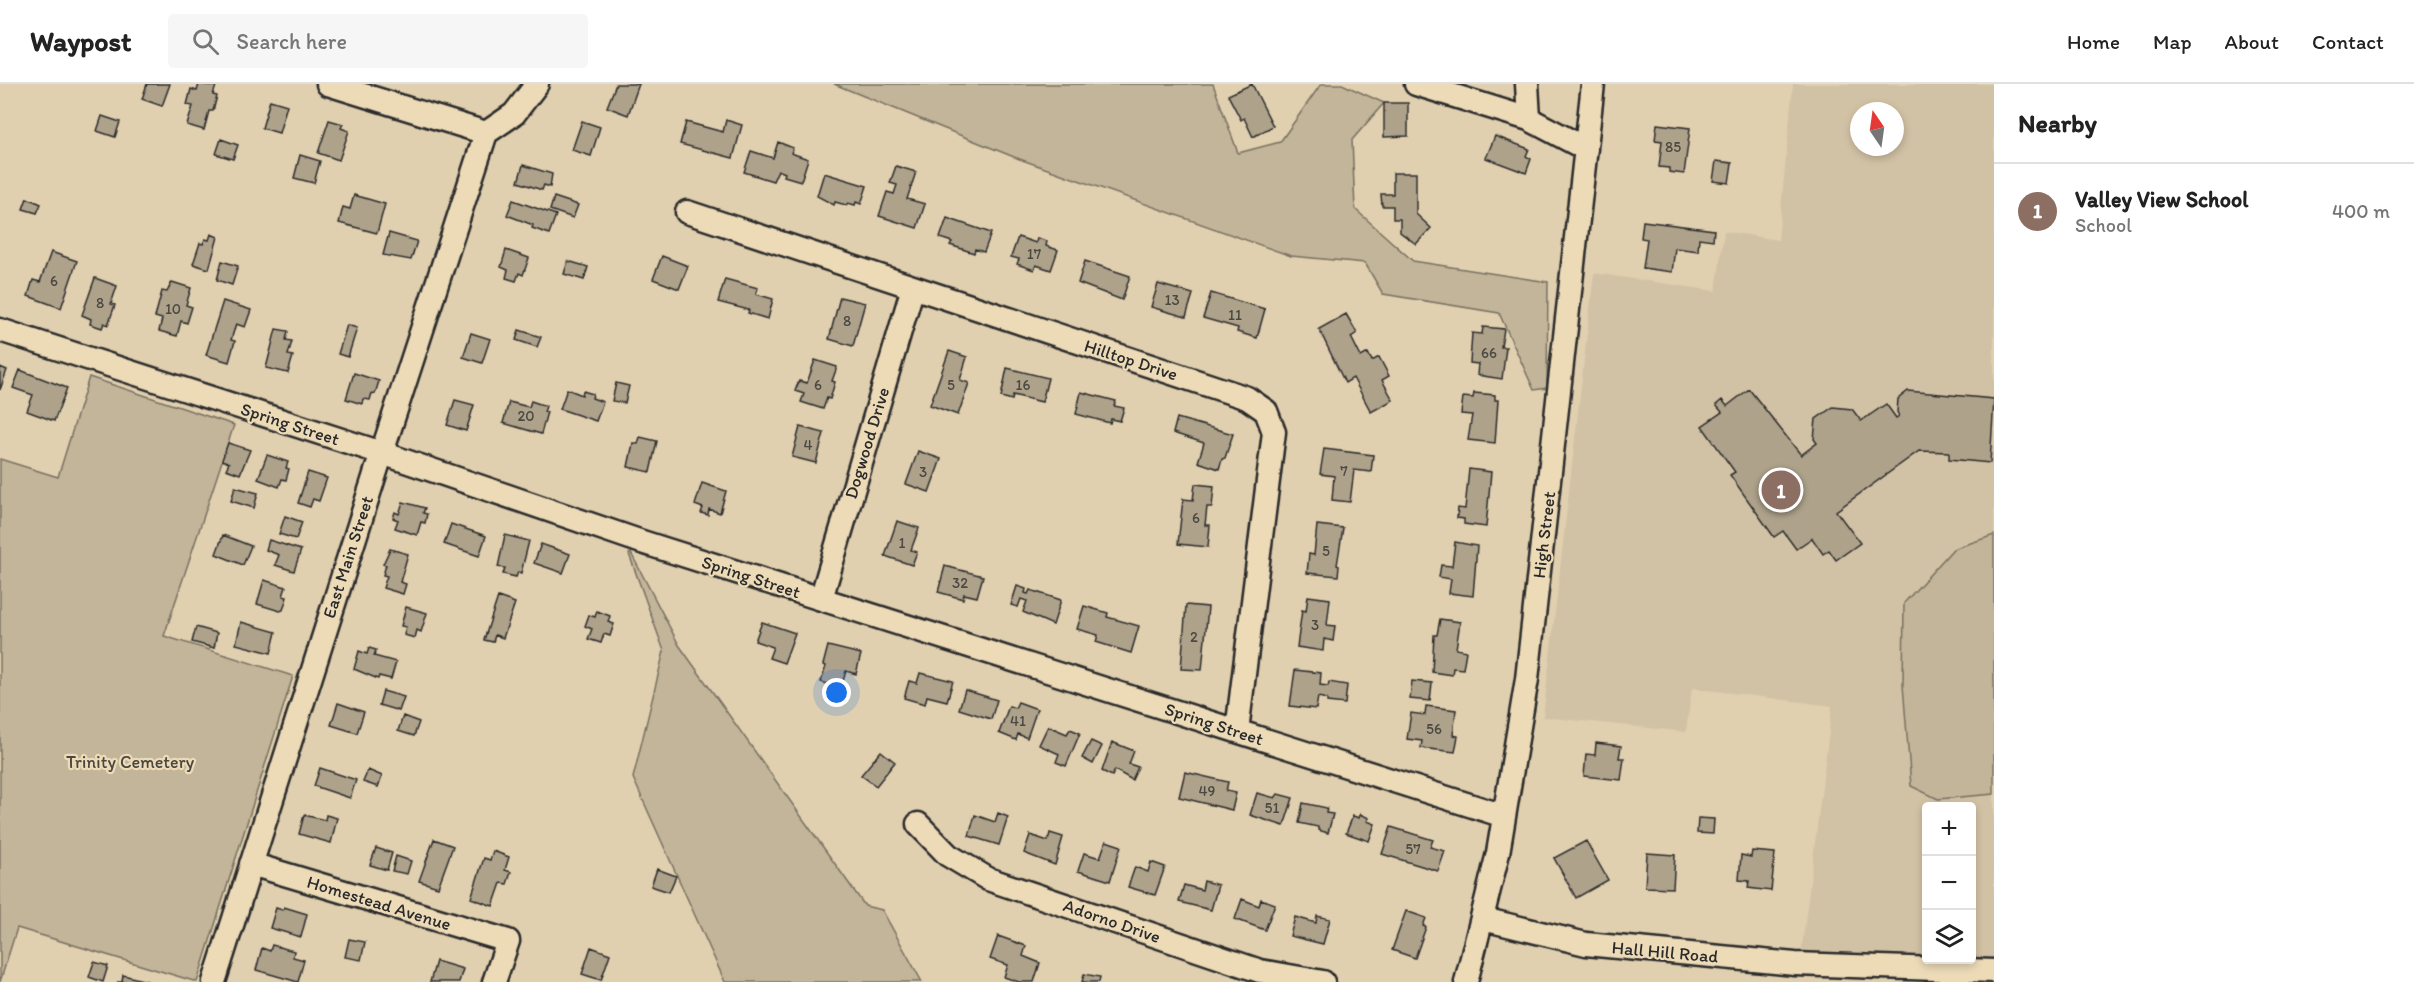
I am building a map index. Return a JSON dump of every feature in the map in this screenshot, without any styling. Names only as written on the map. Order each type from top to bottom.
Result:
[{"type":"street","points":[[328,84],[486,133],[514,114],[537,84]]},
{"type":"street","points":[[1416,84],[1529,119],[1586,149]]},
{"type":"street","points":[[1527,84],[1529,119]]},
{"type":"street","name":"High Street","points":[[1466,982],[1483,920],[1504,816],[1527,679],[1593,84]]},
{"type":"street","name":"East Main Street","points":[[214,982],[486,133]]},
{"type":"street","name":"Hilltop Drive","points":[[687,212],[1247,398],[1266,411],[1274,432],[1237,731]]},
{"type":"street","name":"Dogwood Drive","points":[[821,599],[913,287]]},
{"type":"street","name":"Spring Street","points":[[0,330],[382,453],[642,542],[1504,816]]},
{"type":"street","name":"Adorno Drive","points":[[918,824],[948,855],[988,879],[1260,971],[1323,982]]},
{"type":"street","name":"Homestead Avenue","points":[[251,864],[508,941],[494,982]]},
{"type":"street","name":"Hall Hill Road","points":[[1483,920],[1586,944],[1795,964],[1994,971]]},
{"type":"shaded area","points":[[1793,84],[1994,84],[1994,960],[1976,960],[1976,802],[1922,802],[1922,958],[1801,954],[1832,706],[1692,688],[1686,732],[1543,717],[1594,273],[1716,291],[1724,231],[1778,240]]},
{"type":"green space","points":[[834,84],[1213,84],[1238,153],[1280,142],[1321,84],[1342,84],[1384,103],[1352,140],[1355,209],[1413,261],[1548,282],[1547,388],[1534,390],[1499,313],[1383,294],[1365,263],[1291,256],[1014,157]]},
{"type":"green space","name":"Trinity Cemetery","points":[[89,377],[234,425],[164,636],[293,676],[197,982],[17,928],[0,982],[0,459],[58,477]]},
{"type":"green space","points":[[1994,535],[1994,794],[1938,799],[1911,786],[1903,685],[1904,603],[1953,549]]},
{"type":"green space","points":[[631,553],[679,645],[865,906],[882,910],[922,982],[725,982],[633,778],[664,651],[629,554]]},
{"type":"building","points":[[147,84],[170,84],[162,106],[142,99]]},
{"type":"building","points":[[199,84],[216,86],[213,95],[217,96],[213,111],[209,111],[204,130],[187,125],[193,106],[187,105],[191,89],[197,91]]},
{"type":"building","points":[[616,84],[639,84],[628,115],[607,107]]},
{"type":"building","points":[[1252,84],[1273,126],[1253,137],[1244,118],[1241,120],[1228,95]]},
{"type":"building","points":[[270,100],[287,105],[279,133],[262,128]]},
{"type":"building","points":[[1384,103],[1408,103],[1408,136],[1384,137]]},
{"type":"building","points":[[102,116],[120,122],[115,137],[97,131]]},
{"type":"building","points":[[329,120],[343,124],[341,128],[349,131],[339,160],[318,153]]},
{"type":"building","points":[[726,120],[742,125],[733,158],[680,144],[686,122],[723,132]]},
{"type":"building","points":[[582,121],[600,127],[591,156],[572,150]]},
{"type":"building","points":[[1657,124],[1690,128],[1684,174],[1669,172],[1669,168],[1659,167],[1662,141],[1655,140]]},
{"type":"building","points":[[1495,136],[1529,149],[1526,156],[1531,159],[1526,173],[1486,158]]},
{"type":"building","points":[[221,139],[238,145],[233,159],[216,154]]},
{"type":"building","points":[[778,142],[793,148],[791,153],[808,159],[801,181],[784,176],[785,173],[778,170],[773,181],[744,172],[751,151],[773,158]]},
{"type":"building","points":[[300,155],[320,161],[314,183],[294,178]]},
{"type":"building","points":[[1716,161],[1732,163],[1729,183],[1713,181]]},
{"type":"building","points":[[523,165],[552,174],[550,187],[544,185],[542,190],[518,182]]},
{"type":"building","points":[[896,166],[916,172],[907,199],[925,204],[917,228],[879,216],[887,192],[894,194],[897,185],[890,183]]},
{"type":"building","points":[[824,173],[867,186],[861,204],[856,202],[855,205],[848,203],[846,205],[835,202],[834,205],[817,196]]},
{"type":"building","points":[[1393,173],[1416,173],[1416,214],[1431,228],[1416,244],[1400,232],[1400,219],[1393,219],[1393,206],[1382,206],[1381,194],[1393,194]]},
{"type":"building","points":[[354,195],[385,204],[377,233],[339,223],[343,207],[350,209]]},
{"type":"building","points":[[554,197],[578,205],[573,218],[550,210]]},
{"type":"building","points":[[27,198],[41,204],[37,213],[23,209]]},
{"type":"building","points":[[513,200],[556,215],[549,234],[507,215]]},
{"type":"building","points":[[947,218],[991,233],[984,252],[975,249],[974,253],[950,245],[952,242],[940,238]]},
{"type":"building","points":[[1643,221],[1714,230],[1713,240],[1699,238],[1698,251],[1675,248],[1672,272],[1643,268],[1647,239],[1641,238]]},
{"type":"building","points":[[389,233],[417,241],[411,260],[383,255]]},
{"type":"building","points":[[211,234],[218,237],[209,269],[193,264],[200,243],[203,244],[205,239],[209,240]]},
{"type":"building","points":[[1018,237],[1036,243],[1037,238],[1047,241],[1046,246],[1058,250],[1051,270],[1036,265],[1034,270],[1017,264],[1019,259],[1011,257]]},
{"type":"building","points":[[506,250],[529,258],[523,275],[519,273],[516,281],[506,278],[508,270],[501,267]]},
{"type":"building","points":[[51,252],[77,261],[61,308],[28,296],[33,280],[40,282]]},
{"type":"building","points":[[662,256],[688,266],[679,289],[653,279]]},
{"type":"building","points":[[222,261],[238,266],[232,285],[217,280]]},
{"type":"building","points":[[568,261],[588,267],[584,280],[564,274]]},
{"type":"building","points":[[1085,261],[1130,276],[1122,300],[1078,283]]},
{"type":"building","points":[[95,278],[117,286],[111,304],[115,305],[108,325],[104,323],[102,328],[90,324],[91,319],[82,315]]},
{"type":"building","points":[[725,279],[758,288],[756,294],[773,299],[768,319],[748,313],[749,310],[718,302]]},
{"type":"building","points":[[172,282],[191,288],[186,305],[192,307],[187,323],[181,321],[177,336],[159,331],[162,319],[155,317],[162,291],[167,292]]},
{"type":"building","points":[[1158,284],[1193,294],[1186,317],[1151,307]]},
{"type":"building","points":[[1211,293],[1265,309],[1257,338],[1237,332],[1238,328],[1203,318]]},
{"type":"building","points":[[840,297],[865,303],[853,346],[829,339]]},
{"type":"building","points":[[223,301],[251,310],[245,327],[236,324],[231,340],[235,341],[229,362],[206,355]]},
{"type":"building","points":[[1346,314],[1357,333],[1351,337],[1361,357],[1368,353],[1372,361],[1379,357],[1389,376],[1382,380],[1393,400],[1371,412],[1353,378],[1345,383],[1319,329]]},
{"type":"building","points":[[347,325],[357,328],[348,357],[338,354]]},
{"type":"building","points":[[1483,327],[1504,329],[1501,347],[1506,347],[1502,379],[1477,375],[1478,364],[1470,363],[1472,333],[1482,334]]},
{"type":"building","points":[[276,329],[288,331],[286,340],[292,341],[288,355],[293,356],[288,373],[266,368]]},
{"type":"building","points":[[519,330],[541,337],[537,347],[516,340]]},
{"type":"building","points":[[471,333],[490,339],[482,363],[463,357]]},
{"type":"building","points":[[949,351],[967,357],[960,380],[969,383],[958,415],[930,405]]},
{"type":"building","points":[[815,360],[837,367],[832,381],[835,382],[830,399],[827,398],[823,409],[801,402],[804,394],[795,391],[799,381],[807,383]]},
{"type":"building","points":[[0,367],[7,370],[0,390]]},
{"type":"building","points":[[1007,368],[1048,378],[1042,402],[1013,395],[1012,400],[1001,397]]},
{"type":"building","points":[[20,370],[67,388],[54,421],[27,411],[33,395],[13,388]]},
{"type":"building","points":[[354,373],[379,381],[375,394],[372,393],[370,400],[363,399],[362,404],[346,399]]},
{"type":"building","points":[[616,383],[629,386],[625,403],[612,401]]},
{"type":"building","points":[[567,389],[582,395],[583,391],[593,394],[592,398],[603,402],[596,421],[560,409]]},
{"type":"building","points":[[1749,389],[1801,455],[1817,443],[1814,439],[1816,419],[1833,407],[1852,409],[1861,421],[1886,404],[1896,418],[1899,416],[1898,399],[1908,391],[1994,399],[1990,463],[1949,459],[1949,452],[1919,451],[1836,511],[1860,543],[1836,560],[1829,550],[1823,554],[1812,538],[1796,549],[1783,531],[1774,537],[1730,475],[1735,472],[1702,426],[1722,412],[1716,405],[1722,400],[1727,406]]},
{"type":"building","points":[[1081,392],[1116,401],[1114,406],[1124,408],[1120,421],[1111,419],[1110,423],[1076,414]]},
{"type":"building","points":[[1474,393],[1495,395],[1495,400],[1498,400],[1495,443],[1468,440],[1472,415],[1461,414],[1463,397],[1473,398]]},
{"type":"building","points":[[455,400],[474,405],[466,431],[447,425]]},
{"type":"building","points":[[531,401],[546,406],[544,412],[547,412],[541,434],[503,423],[509,402],[529,407]]},
{"type":"building","points":[[1177,418],[1233,434],[1219,469],[1198,462],[1204,443],[1173,433]]},
{"type":"building","points":[[800,427],[824,433],[816,463],[792,457]]},
{"type":"building","points":[[640,437],[657,441],[650,472],[628,467],[633,443],[638,444]]},
{"type":"building","points":[[228,443],[250,450],[240,474],[226,469],[229,463],[222,460]]},
{"type":"building","points":[[1324,449],[1373,455],[1371,472],[1354,470],[1350,502],[1332,500],[1334,476],[1320,474]]},
{"type":"building","points":[[918,451],[941,459],[929,492],[906,484]]},
{"type":"building","points":[[267,455],[288,462],[286,480],[282,479],[279,487],[258,479]]},
{"type":"building","points":[[1469,469],[1491,472],[1486,527],[1464,524],[1464,519],[1457,518],[1458,508],[1465,509]]},
{"type":"building","points":[[308,472],[327,478],[319,501],[313,499],[310,507],[298,503]]},
{"type":"building","points":[[702,483],[726,491],[720,513],[709,509],[708,515],[701,513],[703,508],[695,505]]},
{"type":"building","points":[[1195,484],[1214,486],[1212,507],[1207,507],[1205,525],[1210,525],[1208,547],[1178,544],[1183,499],[1193,500]]},
{"type":"building","points":[[235,487],[258,493],[254,508],[231,501]]},
{"type":"building","points":[[403,502],[425,508],[423,513],[427,514],[425,523],[421,522],[417,535],[395,528],[398,520],[393,518],[395,512],[399,514]]},
{"type":"building","points":[[285,516],[302,522],[296,539],[279,534]]},
{"type":"building","points":[[897,521],[919,528],[911,550],[917,552],[912,565],[885,556]]},
{"type":"building","points":[[451,524],[486,536],[479,556],[444,544]]},
{"type":"building","points":[[1317,525],[1343,528],[1337,565],[1339,566],[1338,576],[1307,573],[1309,554],[1314,555]]},
{"type":"building","points":[[223,535],[251,546],[243,565],[216,554]]},
{"type":"building","points":[[505,535],[529,541],[521,573],[518,572],[516,577],[503,574],[505,568],[498,567]]},
{"type":"building","points":[[269,540],[301,550],[294,571],[275,565],[279,555],[266,550]]},
{"type":"building","points":[[1455,542],[1477,546],[1473,596],[1449,593],[1451,579],[1439,577],[1441,565],[1452,566]]},
{"type":"building","points":[[541,544],[570,554],[563,573],[534,563]]},
{"type":"building","points":[[390,549],[408,554],[400,582],[406,584],[403,594],[383,588],[387,576],[383,575],[386,565],[383,564]]},
{"type":"building","points":[[945,566],[983,576],[977,597],[964,594],[963,599],[938,592]]},
{"type":"building","points":[[264,580],[286,587],[283,596],[287,597],[283,610],[257,604]]},
{"type":"building","points":[[1017,586],[1026,589],[1025,593],[1028,594],[1030,590],[1061,600],[1053,625],[1023,612],[1027,601],[1021,599],[1018,607],[1011,605]]},
{"type":"building","points":[[1308,596],[1330,599],[1327,625],[1335,626],[1333,641],[1324,639],[1323,651],[1297,647],[1302,610],[1306,611]]},
{"type":"building","points":[[498,597],[515,603],[503,638],[495,635],[493,642],[484,640]]},
{"type":"building","points":[[1186,605],[1208,607],[1202,670],[1181,669]]},
{"type":"building","points":[[1084,606],[1108,613],[1107,617],[1139,626],[1131,653],[1096,642],[1098,635],[1077,629]]},
{"type":"building","points":[[406,607],[427,613],[421,632],[417,630],[415,638],[404,635],[406,627],[401,626]]},
{"type":"building","points":[[597,611],[610,616],[608,622],[614,624],[610,636],[604,634],[601,643],[588,639],[592,629],[585,626],[589,615],[595,617]]},
{"type":"building","points":[[1440,619],[1460,622],[1456,649],[1466,651],[1463,669],[1453,668],[1452,675],[1432,672],[1434,635],[1437,635]]},
{"type":"building","points":[[241,622],[276,632],[271,653],[236,644]]},
{"type":"building","points":[[762,622],[795,633],[784,663],[769,658],[773,647],[755,641]]},
{"type":"building","points":[[196,627],[217,633],[214,648],[192,642]]},
{"type":"building","points":[[828,646],[861,654],[856,674],[846,671],[841,688],[821,682],[826,666],[823,665]]},
{"type":"building","points":[[369,648],[376,650],[374,656],[396,662],[391,679],[379,676],[378,679],[354,669],[359,651],[367,654]]},
{"type":"building","points":[[1295,670],[1321,673],[1320,685],[1328,686],[1329,682],[1347,685],[1345,704],[1327,702],[1327,699],[1318,697],[1316,709],[1290,706]]},
{"type":"building","points":[[920,673],[953,681],[947,701],[927,696],[925,704],[904,698],[909,681],[917,683]]},
{"type":"building","points":[[1412,681],[1432,683],[1430,701],[1410,699]]},
{"type":"building","points":[[965,690],[997,700],[991,719],[959,709]]},
{"type":"building","points":[[383,691],[404,697],[399,711],[379,705]]},
{"type":"building","points":[[1018,702],[1037,709],[1027,738],[1018,734],[1016,740],[999,733],[1009,706],[1015,708]]},
{"type":"building","points":[[338,703],[364,712],[357,733],[331,725]]},
{"type":"building","points":[[1426,706],[1456,710],[1453,735],[1458,736],[1455,752],[1421,748],[1422,741],[1407,739],[1411,713],[1425,715]]},
{"type":"building","points":[[403,716],[419,722],[414,736],[398,731]]},
{"type":"building","points":[[1048,726],[1067,734],[1070,729],[1080,733],[1066,766],[1056,762],[1059,754],[1039,745]]},
{"type":"building","points":[[1091,741],[1102,746],[1093,764],[1082,758]]},
{"type":"building","points":[[1112,742],[1134,751],[1129,764],[1138,767],[1132,780],[1115,770],[1112,776],[1102,771]]},
{"type":"building","points":[[1596,743],[1621,746],[1619,758],[1624,758],[1621,780],[1584,776],[1586,754],[1595,755]]},
{"type":"building","points":[[881,751],[895,762],[876,786],[861,775]]},
{"type":"building","points":[[320,768],[356,780],[350,798],[314,786]]},
{"type":"building","points":[[368,770],[382,776],[378,787],[363,782]]},
{"type":"building","points":[[1185,772],[1228,782],[1226,791],[1236,793],[1232,810],[1179,797]]},
{"type":"building","points":[[1257,793],[1275,798],[1278,794],[1293,798],[1284,826],[1250,815]]},
{"type":"building","points":[[1303,803],[1327,808],[1326,813],[1333,814],[1328,833],[1318,830],[1318,827],[1299,823]]},
{"type":"building","points":[[998,813],[1008,817],[999,845],[969,836],[975,815],[995,822]]},
{"type":"building","points":[[1360,814],[1369,818],[1367,821],[1375,824],[1369,841],[1346,833],[1353,816],[1359,818]]},
{"type":"building","points":[[304,815],[325,820],[326,815],[337,818],[331,843],[299,834]]},
{"type":"building","points":[[1698,818],[1714,819],[1713,834],[1697,833]]},
{"type":"building","points":[[1391,827],[1433,840],[1430,847],[1445,851],[1438,871],[1382,854]]},
{"type":"building","points":[[1050,833],[1063,837],[1055,865],[1024,853],[1030,835],[1048,841]]},
{"type":"building","points":[[434,839],[453,846],[438,887],[419,881]]},
{"type":"building","points":[[1106,841],[1121,846],[1110,881],[1078,871],[1084,853],[1100,858]]},
{"type":"building","points":[[1586,841],[1608,880],[1576,898],[1554,858]]},
{"type":"building","points":[[376,848],[392,853],[387,870],[370,865]]},
{"type":"building","points":[[493,851],[509,857],[505,870],[511,872],[507,884],[501,883],[493,906],[471,898],[484,858],[490,860]]},
{"type":"building","points":[[1752,851],[1775,853],[1771,891],[1748,888],[1749,881],[1739,880],[1741,855],[1751,857]]},
{"type":"building","points":[[1647,853],[1675,855],[1673,888],[1645,887]]},
{"type":"building","points":[[396,856],[411,861],[407,874],[392,871]]},
{"type":"building","points":[[1151,862],[1165,867],[1155,895],[1128,887],[1135,867],[1148,872]]},
{"type":"building","points":[[657,869],[676,876],[669,892],[651,886]]},
{"type":"building","points":[[1204,881],[1218,885],[1211,910],[1179,902],[1184,885],[1202,890]]},
{"type":"building","points":[[1242,899],[1259,906],[1261,899],[1275,904],[1265,930],[1235,919]]},
{"type":"building","points":[[284,907],[307,914],[301,937],[270,928],[276,908],[283,910]]},
{"type":"building","points":[[1406,911],[1426,918],[1423,926],[1426,927],[1415,958],[1392,950]]},
{"type":"building","points":[[1317,916],[1330,919],[1323,944],[1290,936],[1295,917],[1316,923]]},
{"type":"building","points":[[998,936],[1026,946],[1023,956],[1040,963],[1034,982],[1019,982],[1004,977],[1008,965],[990,959]]},
{"type":"building","points":[[349,939],[365,942],[361,960],[345,957]]},
{"type":"building","points":[[272,945],[294,951],[293,957],[304,960],[298,982],[256,970],[262,948],[270,951]]},
{"type":"building","points":[[591,947],[610,954],[601,980],[582,974]]},
{"type":"building","points":[[436,961],[463,969],[459,982],[430,982]]},
{"type":"building","points":[[94,962],[108,966],[103,982],[89,977]]},
{"type":"building","points":[[1084,974],[1100,977],[1099,982],[1082,982]]},
{"type":"building","points":[[123,975],[147,981],[147,982],[122,982]]},
{"type":"place","name":"Valley View School","points":[[1781,490]]}]
